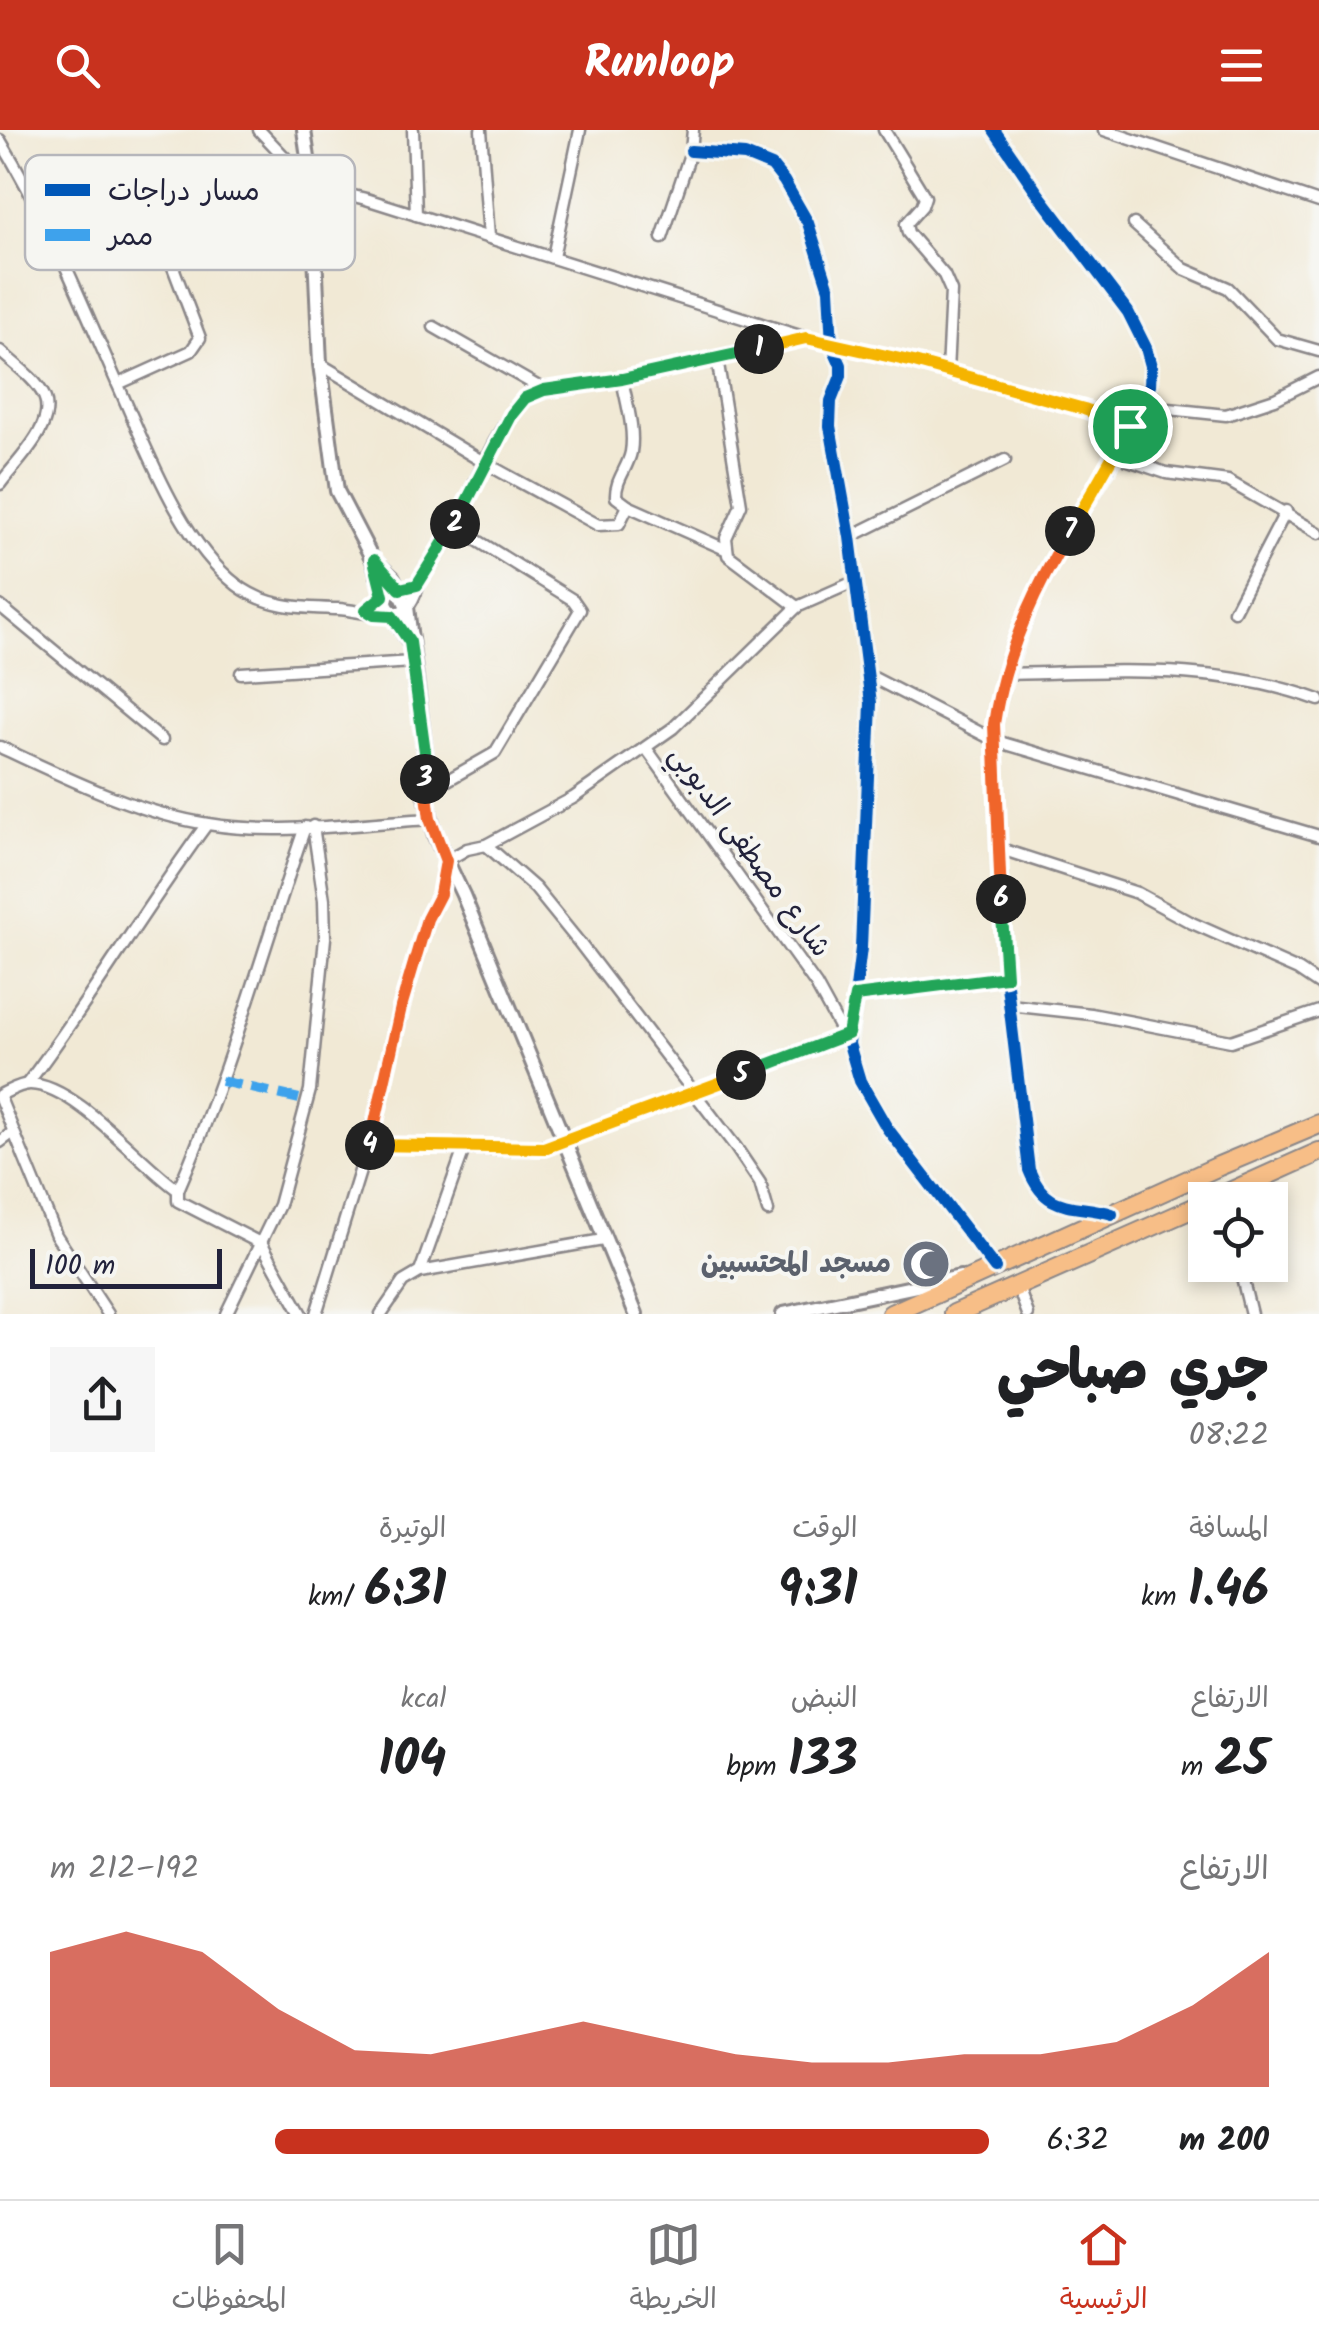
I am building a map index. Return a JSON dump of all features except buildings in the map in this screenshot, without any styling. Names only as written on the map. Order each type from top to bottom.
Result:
[{"type":"main road","points":[[892,1314],[1311,1128],[1315,1154],[1252,1182]]},
{"type":"main road","points":[[954,1314],[1188,1210]]},
{"type":"street","points":[[258,130],[282,155]]},
{"type":"street","points":[[304,130],[308,155]]},
{"type":"street","points":[[413,130],[416,214]]},
{"type":"street","points":[[482,130],[489,238]]},
{"type":"street","points":[[552,258],[580,130]]},
{"type":"street","points":[[662,238],[692,151],[693,130]]},
{"type":"street","points":[[884,130],[924,197],[922,206],[906,224],[908,233],[944,275],[951,291],[946,372]]},
{"type":"street","points":[[994,130],[1136,324],[1151,366],[1150,385],[1116,456],[1038,586],[1004,674],[994,724],[1008,1005],[1024,1113],[1025,1152],[1033,1180],[1054,1202],[1112,1214]]},
{"type":"street","points":[[1104,130],[1319,202]]},
{"type":"street","points":[[0,140],[25,186]]},
{"type":"street","points":[[692,151],[762,160],[784,181],[808,223],[829,289],[832,346],[841,365],[841,376],[830,401],[830,426],[850,537],[868,675],[870,768],[861,948],[846,1036],[860,1081],[887,1128],[991,1270],[784,1314]]},
{"type":"street","points":[[355,198],[832,346],[1084,409],[1130,426]]},
{"type":"street","points":[[1134,224],[1184,269],[1228,288],[1277,339],[1319,351]]},
{"type":"street","points":[[65,270],[151,461],[188,527],[236,584],[254,596],[293,608],[366,610],[374,615],[392,616],[407,607],[525,398],[544,390],[622,379],[806,338]]},
{"type":"street","points":[[118,384],[191,351],[198,344],[194,318],[174,270]]},
{"type":"street","points":[[316,270],[320,364],[337,491],[374,560],[400,589],[407,607],[430,819],[636,1314]]},
{"type":"street","points":[[434,327],[544,390]]},
{"type":"street","points":[[0,351],[42,392],[47,410],[42,427],[0,484]]},
{"type":"street","points":[[716,358],[742,505],[726,538],[726,549],[728,555],[796,607]]},
{"type":"street","points":[[320,364],[598,525],[619,524],[628,506]]},
{"type":"street","points":[[1140,406],[1226,414],[1275,399],[1319,378]]},
{"type":"street","points":[[622,379],[631,452],[615,492],[619,501],[726,549]]},
{"type":"street","points":[[1116,456],[1166,473],[1228,481],[1319,532]]},
{"type":"street","points":[[850,537],[1005,460]]},
{"type":"street","points":[[1234,610],[1286,511]]},
{"type":"street","points":[[425,793],[495,752],[580,610],[576,602],[454,526]]},
{"type":"street","points":[[374,560],[383,596],[410,642]]},
{"type":"street","points":[[316,1314],[368,1146],[408,980],[427,919],[440,894],[446,861],[467,849],[486,845],[573,798],[673,728],[796,607],[856,581]]},
{"type":"street","points":[[366,610],[383,596],[417,585]]},
{"type":"street","points":[[0,606],[162,740]]},
{"type":"street","points":[[241,673],[412,662]]},
{"type":"street","points":[[1004,674],[1129,670],[1226,675],[1319,700]]},
{"type":"street","points":[[868,675],[996,741],[1319,836]]},
{"type":"street","points":[[0,747],[96,789],[174,817],[206,824],[309,826],[430,819]]},
{"type":"street","name":"شارع مصطفى الدبوبي","points":[[646,748],[816,985],[846,1036]]},
{"type":"street","points":[[108,1314],[56,1234],[0,1096],[27,1084],[78,1016],[150,901],[206,824]]},
{"type":"street","points":[[301,1314],[262,1244],[178,1200],[178,1190],[235,1047],[259,961],[309,826]]},
{"type":"street","points":[[226,1314],[262,1244],[288,1180],[310,1090],[325,938],[324,900],[309,826]]},
{"type":"street","points":[[486,845],[523,876],[555,911],[749,1165],[760,1183],[768,1211]]},
{"type":"street","points":[[998,848],[1136,893],[1192,923],[1298,970],[1319,984]]},
{"type":"street","points":[[855,996],[1006,977]]},
{"type":"street","points":[[1008,1005],[1092,1014],[1232,1041],[1319,1010]]},
{"type":"street","points":[[368,1146],[529,1149],[563,1142],[846,1036]]},
{"type":"street","points":[[27,1084],[50,1090],[96,1116],[154,1173],[178,1190]]},
{"type":"street","points":[[0,1142],[12,1132]]},
{"type":"street","points":[[420,1272],[465,1146]]},
{"type":"street","points":[[381,1314],[403,1282],[420,1272],[603,1240]]},
{"type":"street","points":[[1243,1282],[1251,1314]]},
{"type":"street","points":[[1017,1285],[1028,1314]]},
{"type":"marked path","points":[[221,1081],[308,1101]]},
{"type":"cycle path","points":[[994,130],[1128,312],[1151,366],[1150,385],[1116,456],[1031,601],[994,724],[1006,977],[1029,1170],[1036,1184],[1053,1201],[1112,1214]]},
{"type":"cycle path","points":[[691,151],[745,155],[772,166],[808,223],[829,289],[832,345],[841,365],[831,401],[830,426],[850,537],[871,703],[861,948],[849,1044],[860,1081],[887,1128],[995,1268]]},
{"type":"place","name":"مسجد المحتسبين","points":[[926,1264]]},
{"type":"route","points":[[806,338],[914,362],[1084,409],[1130,426],[1038,586],[1004,674],[997,705],[994,724],[998,848],[1006,977],[855,996],[848,1034],[544,1148],[368,1146],[401,1007],[427,919],[440,894],[446,861],[435,836],[425,793],[426,759],[410,642],[392,616],[374,615],[366,610],[383,596],[374,560],[400,589],[417,585],[454,526],[512,414],[525,398],[544,390],[622,379],[806,338]]}]
